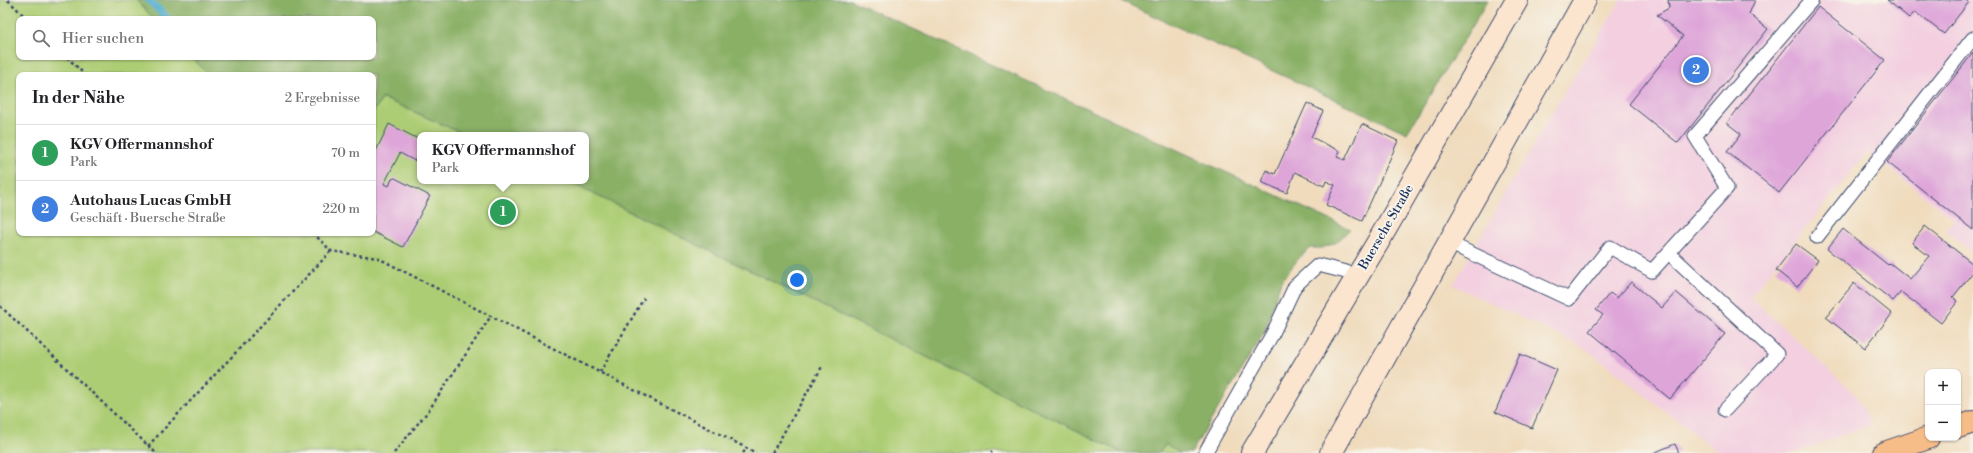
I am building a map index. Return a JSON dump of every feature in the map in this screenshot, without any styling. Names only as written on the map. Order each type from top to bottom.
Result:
[{"type":"main road","name":"Buersche Straße","points":[[1252,453],[1358,275],[1517,0]]},
{"type":"main road","points":[[1333,452],[1507,136],[1585,0]]},
{"type":"main road","points":[[1961,426],[1973,422]]},
{"type":"main road","points":[[1884,453],[1925,439]]},
{"type":"lane","points":[[1449,243],[1569,299],[1610,247],[1652,271],[1727,188],[1695,136],[1812,0]]},
{"type":"lane","points":[[1817,237],[1973,38]]},
{"type":"lane","points":[[1669,253],[1777,354],[1725,410]]},
{"type":"lane","points":[[1205,453],[1273,333],[1295,286],[1318,265],[1358,275]]},
{"type":"path","points":[[8,0],[25,16]]},
{"type":"path","points":[[70,60],[82,72]]},
{"type":"path","points":[[316,236],[331,251],[378,258],[756,453]]},
{"type":"path","points":[[148,446],[331,251]]},
{"type":"path","points":[[600,372],[644,298]]},
{"type":"path","points":[[0,306],[156,453]]},
{"type":"path","points":[[394,453],[429,410],[492,316]]},
{"type":"path","points":[[772,453],[823,365]]},
{"type":"path","points":[[743,453],[747,448]]},
{"type":"shaded area","points":[[1621,0],[1973,0],[1973,253],[1946,231],[1954,219],[1867,152],[1750,297],[1856,395],[1872,425],[1792,453],[1719,453],[1583,347],[1453,285],[1553,111]]},
{"type":"green space","points":[[0,0],[136,0],[151,16],[16,16],[16,60],[195,60],[205,72],[16,72],[16,236],[376,236],[376,108],[383,98],[459,132],[417,132],[417,184],[573,184],[1123,453],[0,453]]},
{"type":"green space","points":[[136,0],[850,0],[1350,229],[1337,242],[1322,248],[1311,248],[1299,258],[1281,281],[1264,333],[1191,453],[1180,453],[1166,444],[1159,453],[1123,453],[573,184],[589,184],[589,132],[459,132],[383,98],[376,108],[376,72],[205,72],[195,60],[376,60],[376,16],[151,16]]},
{"type":"green space","points":[[1119,0],[1488,0],[1407,133]]},
{"type":"green space","points":[[1166,444],[1180,453],[1159,453]]},
{"type":"building","points":[[1668,0],[1755,0],[1749,14],[1768,29],[1678,143],[1629,104],[1683,36],[1657,15],[1669,8]]},
{"type":"building","points":[[1887,0],[1967,0],[1969,2],[1944,34],[1915,12],[1909,18]]},
{"type":"building","points":[[1818,7],[1885,60],[1779,193],[1727,152],[1741,134],[1727,123]]},
{"type":"building","points":[[1973,53],[1973,230],[1887,162]]},
{"type":"building","points":[[1307,103],[1323,111],[1311,137],[1340,151],[1337,157],[1345,160],[1362,124],[1398,141],[1362,221],[1326,205],[1335,185],[1326,181],[1324,186],[1295,172],[1287,193],[1261,182],[1266,170],[1275,174]]},
{"type":"building","points":[[389,124],[417,138],[417,157],[415,161],[400,153],[384,184],[389,186],[392,179],[395,178],[430,196],[403,247],[376,234],[376,151]]},
{"type":"building","points":[[1925,226],[1973,264],[1973,272],[1953,297],[1958,301],[1941,323],[1901,292],[1893,301],[1827,249],[1843,229],[1888,265],[1890,263],[1910,279],[1929,256],[1912,243]]},
{"type":"building","points":[[1796,244],[1818,260],[1797,287],[1776,270]]},
{"type":"building","points":[[1631,282],[1662,308],[1676,292],[1725,334],[1670,399],[1589,331],[1603,315],[1596,310],[1610,293],[1617,298]]},
{"type":"building","points":[[1854,283],[1892,314],[1865,348],[1826,317]]},
{"type":"building","points":[[1520,354],[1557,370],[1532,428],[1495,412]]},
{"type":"building","points":[[1675,444],[1679,453],[1653,453]]},
{"type":"waterway","points":[[149,0],[165,16]]},
{"type":"place","name":"Autohaus Lucas GmbH","points":[[1696,70]]},
{"type":"place","name":"KGV Offermannshof","points":[[503,212]]}]
